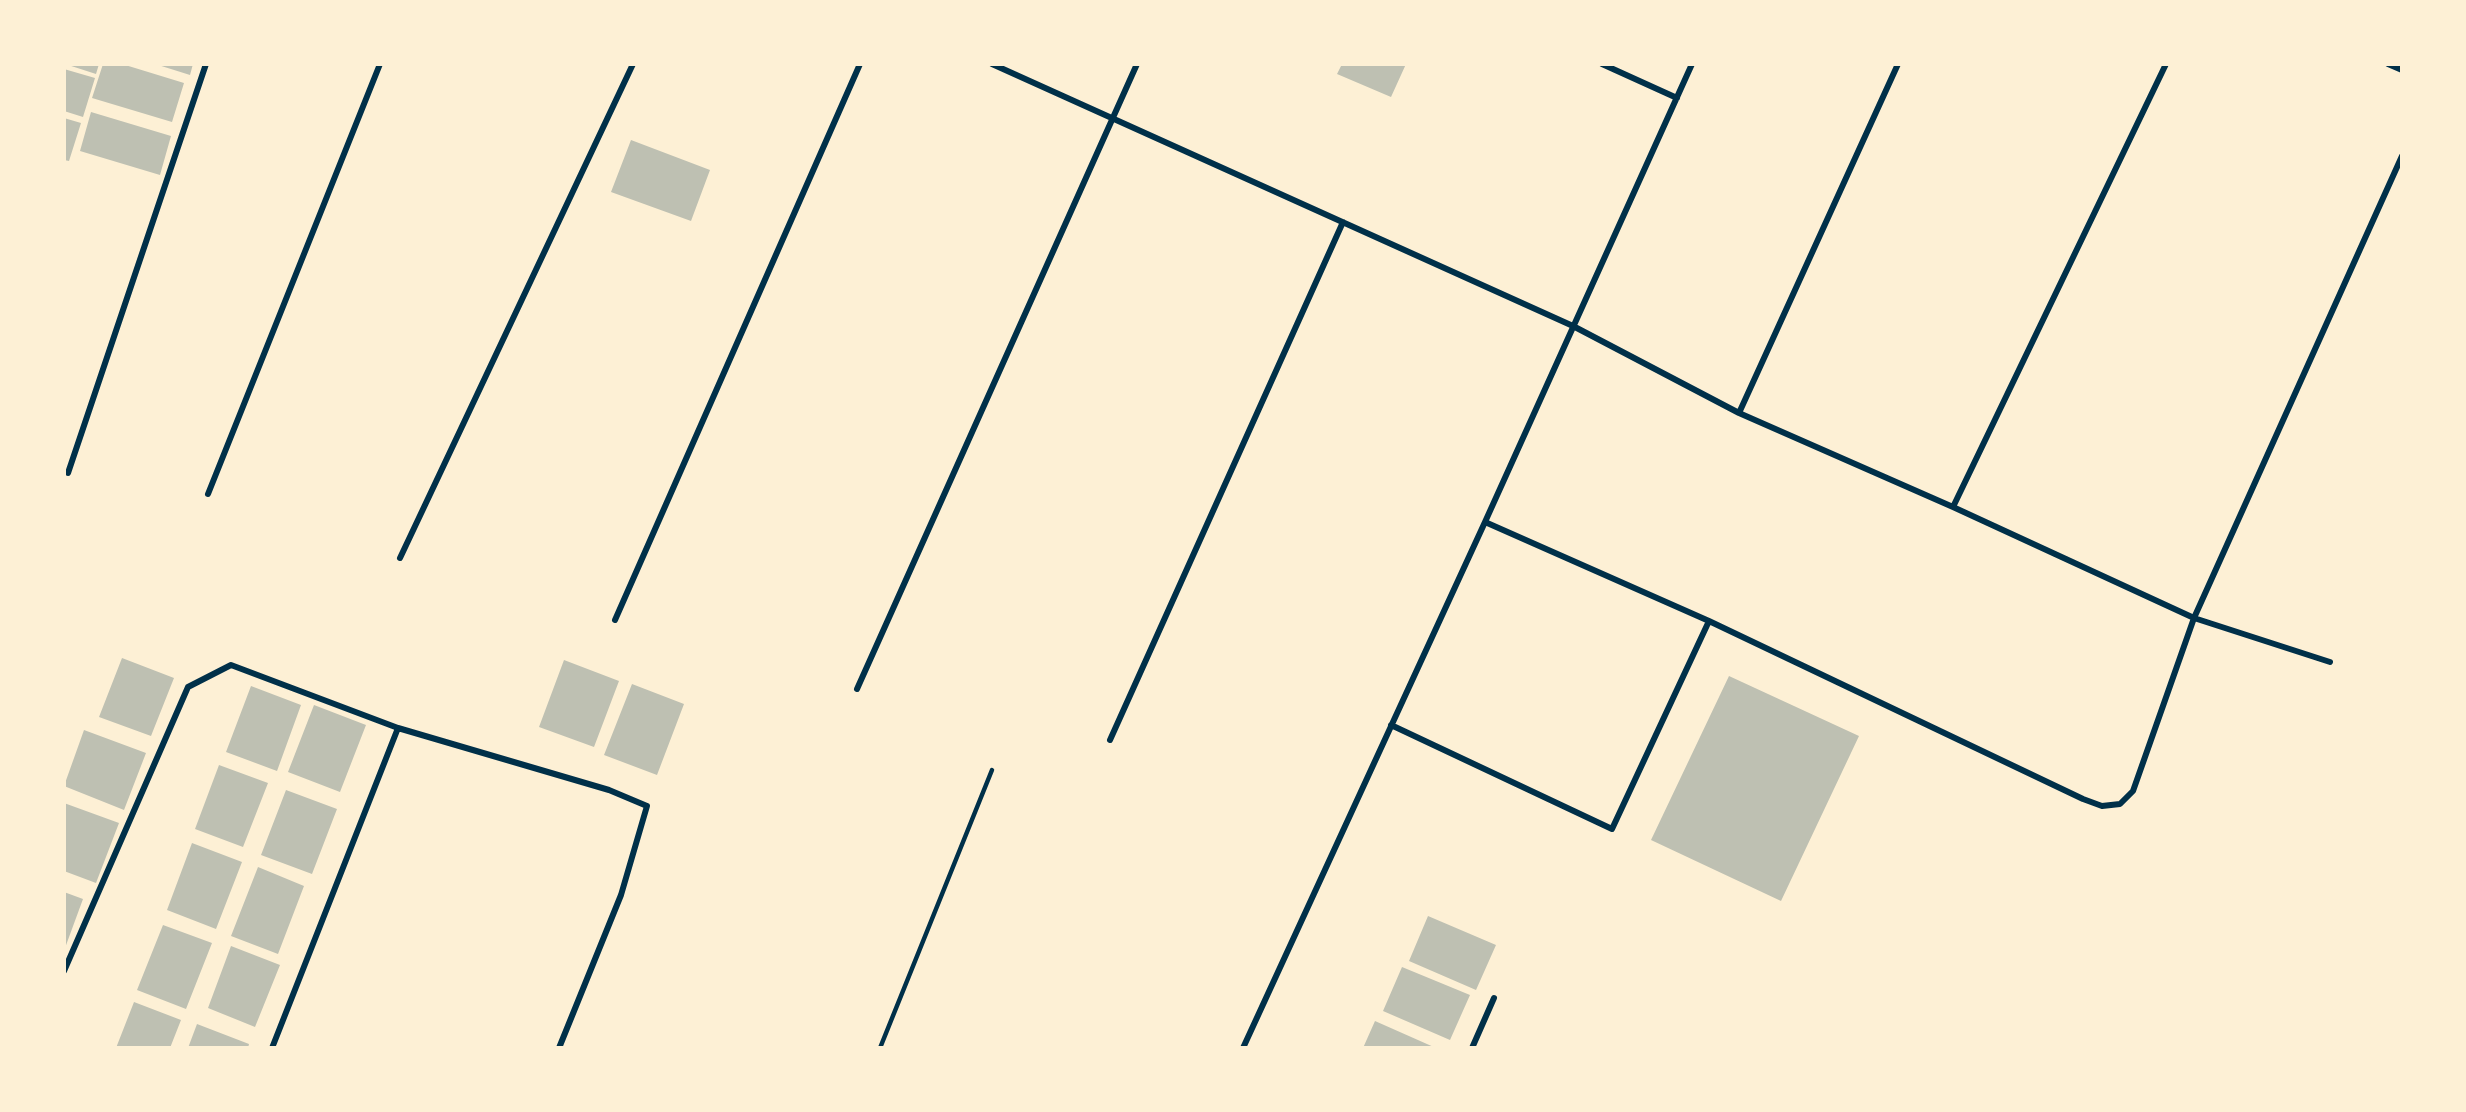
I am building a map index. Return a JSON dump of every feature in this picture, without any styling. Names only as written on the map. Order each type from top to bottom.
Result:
[{"type":"street","points":[[68,473],[206,64]]},
{"type":"street","points":[[208,494],[380,64]]},
{"type":"street","points":[[400,558],[633,64]]},
{"type":"street","points":[[615,620],[860,64]]},
{"type":"street","points":[[992,64],[1573,326],[1738,413],[1953,507],[2194,618],[2330,662]]},
{"type":"street","points":[[857,688],[1137,64]]},
{"type":"street","points":[[1602,64],[1677,99]]},
{"type":"street","points":[[1243,1047],[1485,522],[1692,64]]},
{"type":"street","points":[[1738,413],[1898,64]]},
{"type":"street","points":[[1953,507],[2166,64]]},
{"type":"street","points":[[2388,64],[2402,70]]},
{"type":"street","points":[[1485,522],[1709,621],[2083,799],[2102,806],[2120,804],[2133,791],[2194,618],[2402,156]]},
{"type":"street","points":[[1110,740],[1343,222]]},
{"type":"street","points":[[1391,725],[1612,829],[1709,621]]},
{"type":"street","points":[[64,971],[188,687],[231,665],[398,728],[609,790],[647,806],[621,895],[559,1047]]},
{"type":"street","points":[[272,1047],[398,728]]},
{"type":"street","points":[[1472,1047],[1494,998]]},
{"type":"lane","points":[[880,1047],[992,770]]},
{"type":"building","points":[[65,64],[99,64],[96,74]]},
{"type":"building","points":[[103,64],[122,64],[184,83],[172,122],[92,98]]},
{"type":"building","points":[[155,64],[193,64],[190,75]]},
{"type":"building","points":[[1342,64],[1406,64],[1391,97],[1337,74]]},
{"type":"building","points":[[64,69],[95,78],[83,117],[64,111]]},
{"type":"building","points":[[91,112],[171,136],[160,175],[80,151]]},
{"type":"building","points":[[64,118],[81,123],[69,161],[64,160]]},
{"type":"building","points":[[631,140],[710,170],[691,221],[611,192]]},
{"type":"building","points":[[122,658],[174,678],[151,736],[99,717]]},
{"type":"building","points":[[564,660],[619,681],[594,747],[539,727]]},
{"type":"building","points":[[1729,676],[1859,736],[1781,901],[1651,840]]},
{"type":"building","points":[[632,684],[684,704],[657,775],[604,755]]},
{"type":"building","points":[[251,686],[301,705],[277,771],[226,752]]},
{"type":"building","points":[[314,705],[366,725],[340,792],[288,772]]},
{"type":"building","points":[[84,730],[146,753],[124,810],[64,786]]},
{"type":"building","points":[[219,765],[268,783],[243,847],[195,829]]},
{"type":"building","points":[[286,790],[337,809],[312,874],[261,855]]},
{"type":"building","points":[[64,803],[119,823],[96,883],[64,871]]},
{"type":"building","points":[[192,843],[242,862],[216,929],[167,910]]},
{"type":"building","points":[[258,867],[304,886],[278,954],[231,936]]},
{"type":"building","points":[[64,892],[83,899],[65,948],[64,948]]},
{"type":"building","points":[[1428,916],[1496,945],[1476,990],[1409,961]]},
{"type":"building","points":[[163,925],[212,943],[186,1009],[137,990]]},
{"type":"building","points":[[231,946],[280,965],[255,1027],[208,1008]]},
{"type":"building","points":[[1402,967],[1470,995],[1450,1040],[1383,1011]]},
{"type":"building","points":[[134,1002],[181,1020],[170,1048],[116,1048]]},
{"type":"building","points":[[1375,1021],[1436,1048],[1363,1048]]},
{"type":"building","points":[[197,1024],[249,1044],[248,1048],[188,1048]]}]
